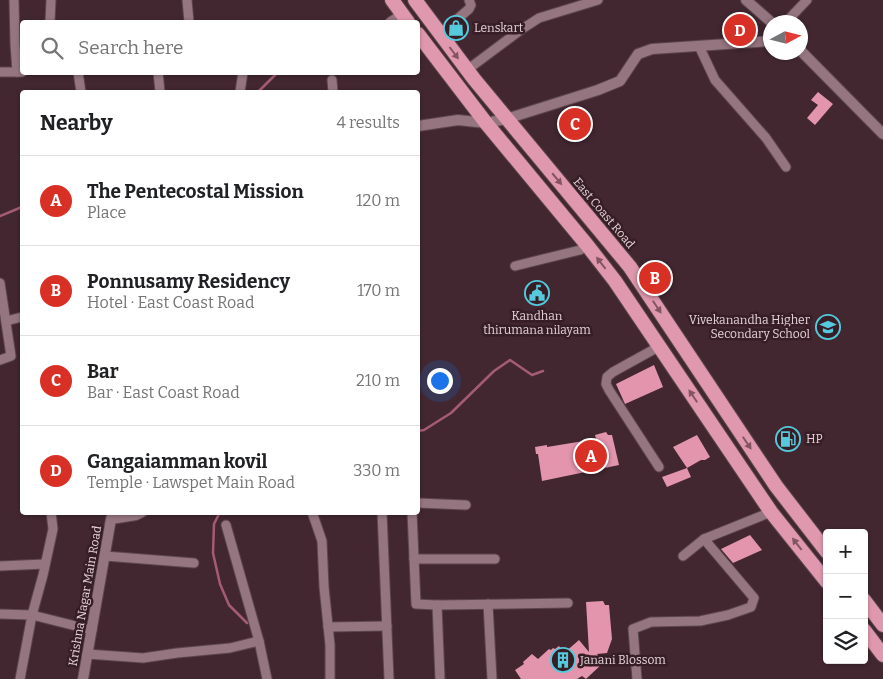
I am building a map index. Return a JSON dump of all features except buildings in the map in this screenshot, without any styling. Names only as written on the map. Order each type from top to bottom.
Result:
[{"type":"highway","points":[[392,0],[405,18]]},
{"type":"highway","name":"East Coast Road","points":[[415,0],[506,119],[630,267],[776,486],[823,547]]},
{"type":"highway","points":[[420,37],[486,123],[615,281],[771,512],[823,577]]},
{"type":"highway","points":[[868,605],[883,625]]},
{"type":"highway","points":[[868,635],[883,655]]},
{"type":"street","points":[[0,72],[20,72],[15,44],[14,0]]},
{"type":"street","points":[[50,20],[51,0]]},
{"type":"street","points":[[187,0],[189,20]]},
{"type":"street","points":[[440,34],[469,9],[471,5],[469,0]]},
{"type":"street","points":[[467,70],[539,18],[598,0]]},
{"type":"street","points":[[746,0],[763,15]]},
{"type":"street","points":[[793,15],[807,0]]},
{"type":"street","points":[[420,126],[458,120],[486,123],[506,119],[598,90],[620,81],[638,54],[652,49],[763,41]]},
{"type":"street","points":[[699,46],[715,80],[766,138],[786,167]]},
{"type":"street","points":[[808,58],[881,129]]},
{"type":"street","points":[[78,75],[81,90]]},
{"type":"street","points":[[158,75],[160,90]]},
{"type":"street","points":[[240,90],[243,75]]},
{"type":"street","points":[[332,80],[334,90]]},
{"type":"street","points":[[515,266],[580,250],[587,245]]},
{"type":"street","points":[[0,283],[11,356],[0,360]]},
{"type":"street","points":[[6,321],[20,318]]},
{"type":"street","points":[[659,467],[606,384],[607,377],[612,372],[660,346]]},
{"type":"street","points":[[420,503],[466,505]]},
{"type":"street","points":[[683,556],[704,539],[771,512]]},
{"type":"street","points":[[20,679],[32,615],[53,529],[51,515]]},
{"type":"street","name":"Krishna Nagar Main Road","points":[[83,679],[105,556],[110,516],[136,515]]},
{"type":"street","points":[[313,515],[322,541],[330,645],[330,679]]},
{"type":"street","points":[[382,515],[389,679]]},
{"type":"street","points":[[412,515],[416,604],[568,603]]},
{"type":"street","points":[[226,525],[259,641],[267,679]]},
{"type":"street","points":[[637,679],[633,629],[651,622],[700,621],[728,615],[751,607],[754,598],[704,539]]},
{"type":"street","points":[[105,556],[194,563]]},
{"type":"street","points":[[414,560],[495,559]]},
{"type":"street","points":[[0,566],[45,564]]},
{"type":"street","points":[[488,604],[492,679]]},
{"type":"street","points":[[437,605],[440,679]]},
{"type":"street","points":[[0,614],[32,615],[92,630]]},
{"type":"street","points":[[328,627],[387,626]]},
{"type":"street","points":[[87,654],[143,658],[230,648],[259,641]]},
{"type":"waterway","points":[[260,90],[275,75]]},
{"type":"waterway","points":[[0,216],[20,208]]},
{"type":"waterway","points":[[420,431],[451,413],[494,371],[510,360],[532,375],[543,371]]},
{"type":"waterway","points":[[218,515],[214,524],[213,553],[220,584],[229,605],[247,623]]},
{"type":"place","name":"Lenskart","points":[[456,28]]},
{"type":"place","name":"Gangaiamman kovil","points":[[740,30]]},
{"type":"place","name":"Bar","points":[[575,124]]},
{"type":"place","name":"Ponnusamy Residency","points":[[655,278]]},
{"type":"place","name":"Kandhan thirumana nilayam","points":[[537,293]]},
{"type":"place","name":"Vivekanandha Higher Secondary School","points":[[828,327]]},
{"type":"place","name":"HP","points":[[788,439]]},
{"type":"place","name":"The Pentecostal Mission","points":[[591,456]]},
{"type":"place","name":"Janani Blossom","points":[[563,660]]}]
